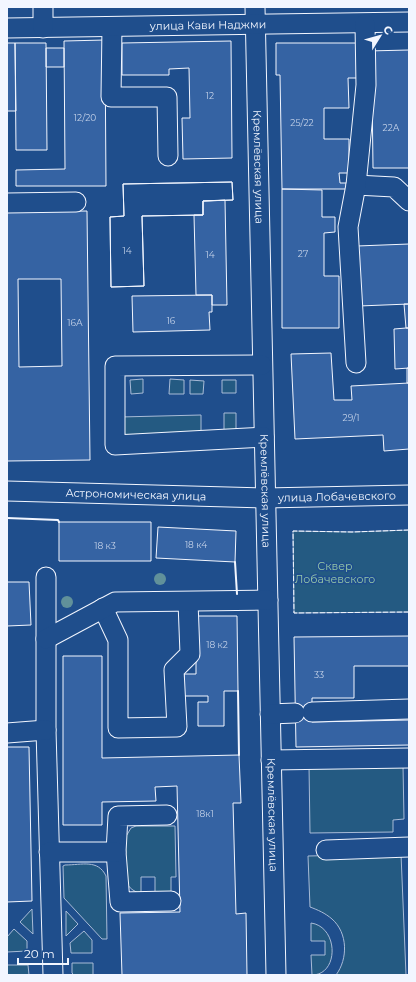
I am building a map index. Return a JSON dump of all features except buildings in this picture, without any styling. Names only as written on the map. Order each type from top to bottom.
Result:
[{"type":"street","points":[[43,7],[43,28]]},
{"type":"street","name":"улица Кави Наджми","points":[[7,28],[112,27],[255,16],[365,24],[409,22]]},
{"type":"street","name":"Кремлёвская улица","points":[[255,16],[276,975]]},
{"type":"street","points":[[356,363],[348,227],[356,185],[366,86],[365,24]]},
{"type":"street","points":[[112,27],[111,97],[167,97],[168,156]]},
{"type":"street","points":[[356,185],[394,187],[409,200]]},
{"type":"street","points":[[7,203],[76,202]]},
{"type":"street","points":[[262,365],[115,366],[115,445],[264,437]]},
{"type":"street","name":"Астрономическая улица","points":[[7,492],[265,498]]},
{"type":"street","name":"улица Лобачевского","points":[[265,498],[409,495]]},
{"type":"street","points":[[46,577],[46,730],[53,975]]},
{"type":"street","points":[[46,639],[115,602],[268,600]]},
{"type":"street","points":[[103,608],[118,640],[118,728],[177,727],[174,670],[190,654],[188,602]]},
{"type":"street","points":[[270,714],[409,709]]},
{"type":"street","points":[[7,733],[46,730]]},
{"type":"street","points":[[271,760],[409,758]]},
{"type":"street","points":[[167,815],[118,817],[116,852],[120,902],[171,902]]},
{"type":"street","points":[[326,850],[409,847]]},
{"type":"street","points":[[50,852],[116,852]]},
{"type":"green space","points":[[143,379],[143,393],[131,394],[130,380]]},
{"type":"green space","points":[[170,379],[184,380],[184,394],[169,394]]},
{"type":"green space","points":[[190,380],[204,381],[203,394],[190,394]]},
{"type":"green space","points":[[222,380],[236,380],[236,393],[222,393]]},
{"type":"green space","points":[[224,413],[236,413],[236,432],[224,432]]},
{"type":"green space","points":[[201,415],[201,434],[121,435],[120,417]]},
{"type":"green space","name":"Сквер Лобачевского","points":[[409,530],[409,612],[294,613],[293,531],[352,532]]},
{"type":"green space","points":[[309,766],[403,766],[404,819],[393,820],[393,832],[310,833]]},
{"type":"green space","points":[[136,826],[175,826],[176,877],[171,877],[171,893],[155,893],[155,877],[141,877],[141,894],[127,884],[125,838],[131,828]]},
{"type":"green space","points":[[401,854],[406,975],[336,975],[343,961],[343,939],[341,931],[332,919],[310,907],[308,856]]},
{"type":"green space","points":[[94,865],[99,867],[106,876],[107,939],[102,939],[64,898],[63,866]]},
{"type":"green space","points":[[32,909],[33,934],[20,922]]},
{"type":"green space","points":[[66,911],[78,924],[66,936]]},
{"type":"green space","points":[[311,923],[320,926],[327,933],[331,941],[332,950],[331,960],[327,967],[321,973],[312,975],[311,955],[325,955],[325,941],[311,941]]},
{"type":"green space","points":[[14,929],[27,941],[27,951],[7,952],[7,937]]},
{"type":"green space","points":[[84,931],[92,940],[92,953],[71,953],[70,943]]},
{"type":"green space","points":[[72,963],[93,963],[93,975],[74,975],[72,973]]},
{"type":"green space","points":[[7,965],[28,965],[29,975],[7,975]]},
{"type":"fence","points":[[409,530],[352,532],[293,531],[294,613],[409,612]]},
{"type":"wall","points":[[7,518],[58,520],[59,522]]},
{"type":"wall","points":[[235,562],[237,594]]},
{"type":"wall","points":[[238,691],[239,755]]}]
